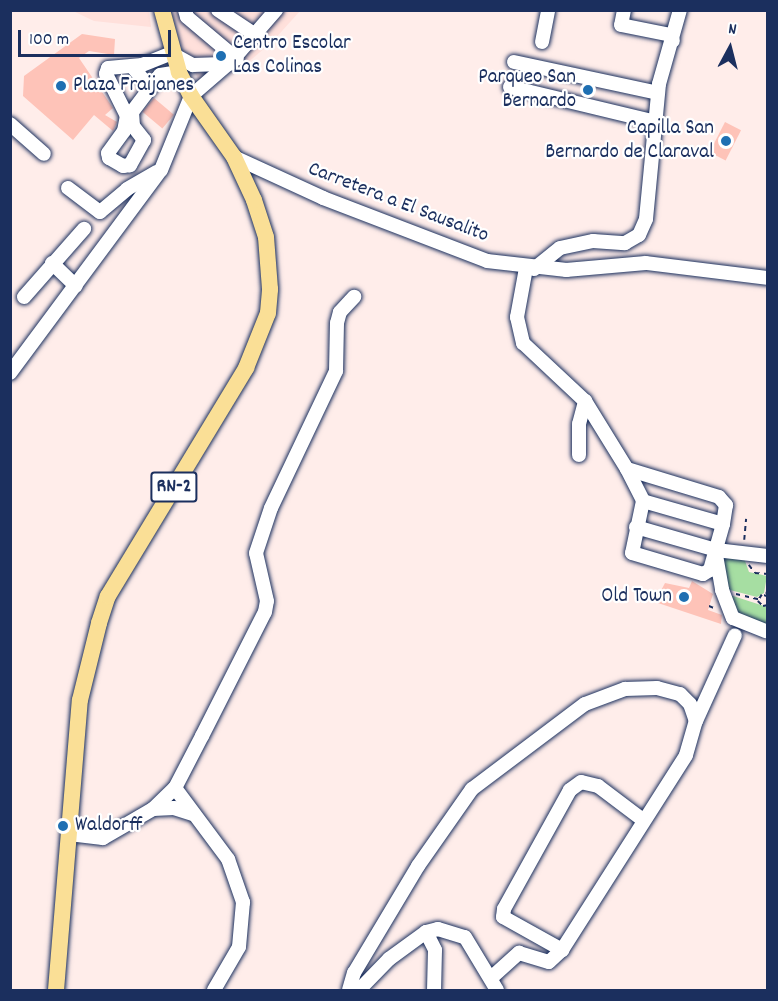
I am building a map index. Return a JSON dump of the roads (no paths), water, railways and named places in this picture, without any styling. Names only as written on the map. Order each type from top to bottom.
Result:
[{"type":"main road","name":"RN-2","points":[[57,990],[80,700],[108,596],[246,368],[268,313],[270,289],[266,237],[234,157],[191,96],[179,72],[171,53],[162,10]]},
{"type":"street","points":[[185,10],[187,18],[233,61]]},
{"type":"street","points":[[218,10],[257,36]]},
{"type":"street","points":[[542,42],[548,10]]},
{"type":"street","points":[[624,10],[621,25],[671,35],[674,41]]},
{"type":"street","points":[[627,469],[719,497],[726,505],[710,570],[703,574],[636,556],[630,549],[643,501],[627,469],[585,401],[523,343],[517,317],[530,269],[560,248],[593,241],[625,243],[639,235],[646,219],[652,121],[658,88],[674,41],[680,10]]},
{"type":"street","points":[[10,373],[161,170],[191,96],[233,61],[257,36],[269,13]]},
{"type":"street","points":[[179,72],[160,75],[131,115],[143,143],[130,165],[123,166],[108,153],[124,131],[127,110],[105,71],[132,66],[171,53],[193,65],[233,61]]},
{"type":"street","points":[[514,62],[658,88]]},
{"type":"street","points":[[132,66],[150,88]]},
{"type":"street","points":[[510,87],[652,121]]},
{"type":"street","points":[[10,124],[44,154]]},
{"type":"street","name":"Carretera a El Sausalito","points":[[234,157],[450,250],[530,269],[646,263],[768,278]]},
{"type":"street","points":[[68,188],[100,212],[127,189],[161,170]]},
{"type":"street","points":[[24,297],[84,229]]},
{"type":"street","points":[[52,263],[76,286]]},
{"type":"street","points":[[69,834],[91,840],[103,838],[153,809],[175,788],[265,612],[267,601],[256,553],[271,508],[336,371],[337,323],[340,312],[354,297]]},
{"type":"street","points":[[579,455],[579,424],[585,401]]},
{"type":"street","points":[[643,501],[723,524]]},
{"type":"street","points":[[636,527],[716,550],[768,556]]},
{"type":"street","points":[[716,550],[722,590],[733,618],[765,631]]},
{"type":"street","points":[[359,990],[388,958],[426,932],[450,930],[465,937],[494,984],[519,953],[549,962],[562,950],[686,755],[696,721],[735,635]]},
{"type":"street","points":[[349,990],[354,973],[412,876],[472,789],[585,705],[625,689],[657,688],[680,694],[690,704],[696,721]]},
{"type":"street","points":[[562,950],[503,917],[504,909],[570,790],[581,782],[598,786],[643,820]]},
{"type":"street","points":[[175,788],[192,814],[228,859],[243,902],[239,948],[214,990]]},
{"type":"street","points":[[153,809],[174,808],[192,814]]},
{"type":"street","points":[[426,932],[435,950],[434,990]]},
{"type":"place","name":"Centro Escolar Las Colinas","points":[[221,56]]},
{"type":"place","name":"Plaza Fraijanes","points":[[61,86]]},
{"type":"place","name":"Parqueo San Bernardo","points":[[588,90]]},
{"type":"place","name":"Capilla San Bernardo de Claraval","points":[[726,141]]},
{"type":"place","name":"Old Town","points":[[684,597]]},
{"type":"place","name":"Waldorff","points":[[63,826]]}]
